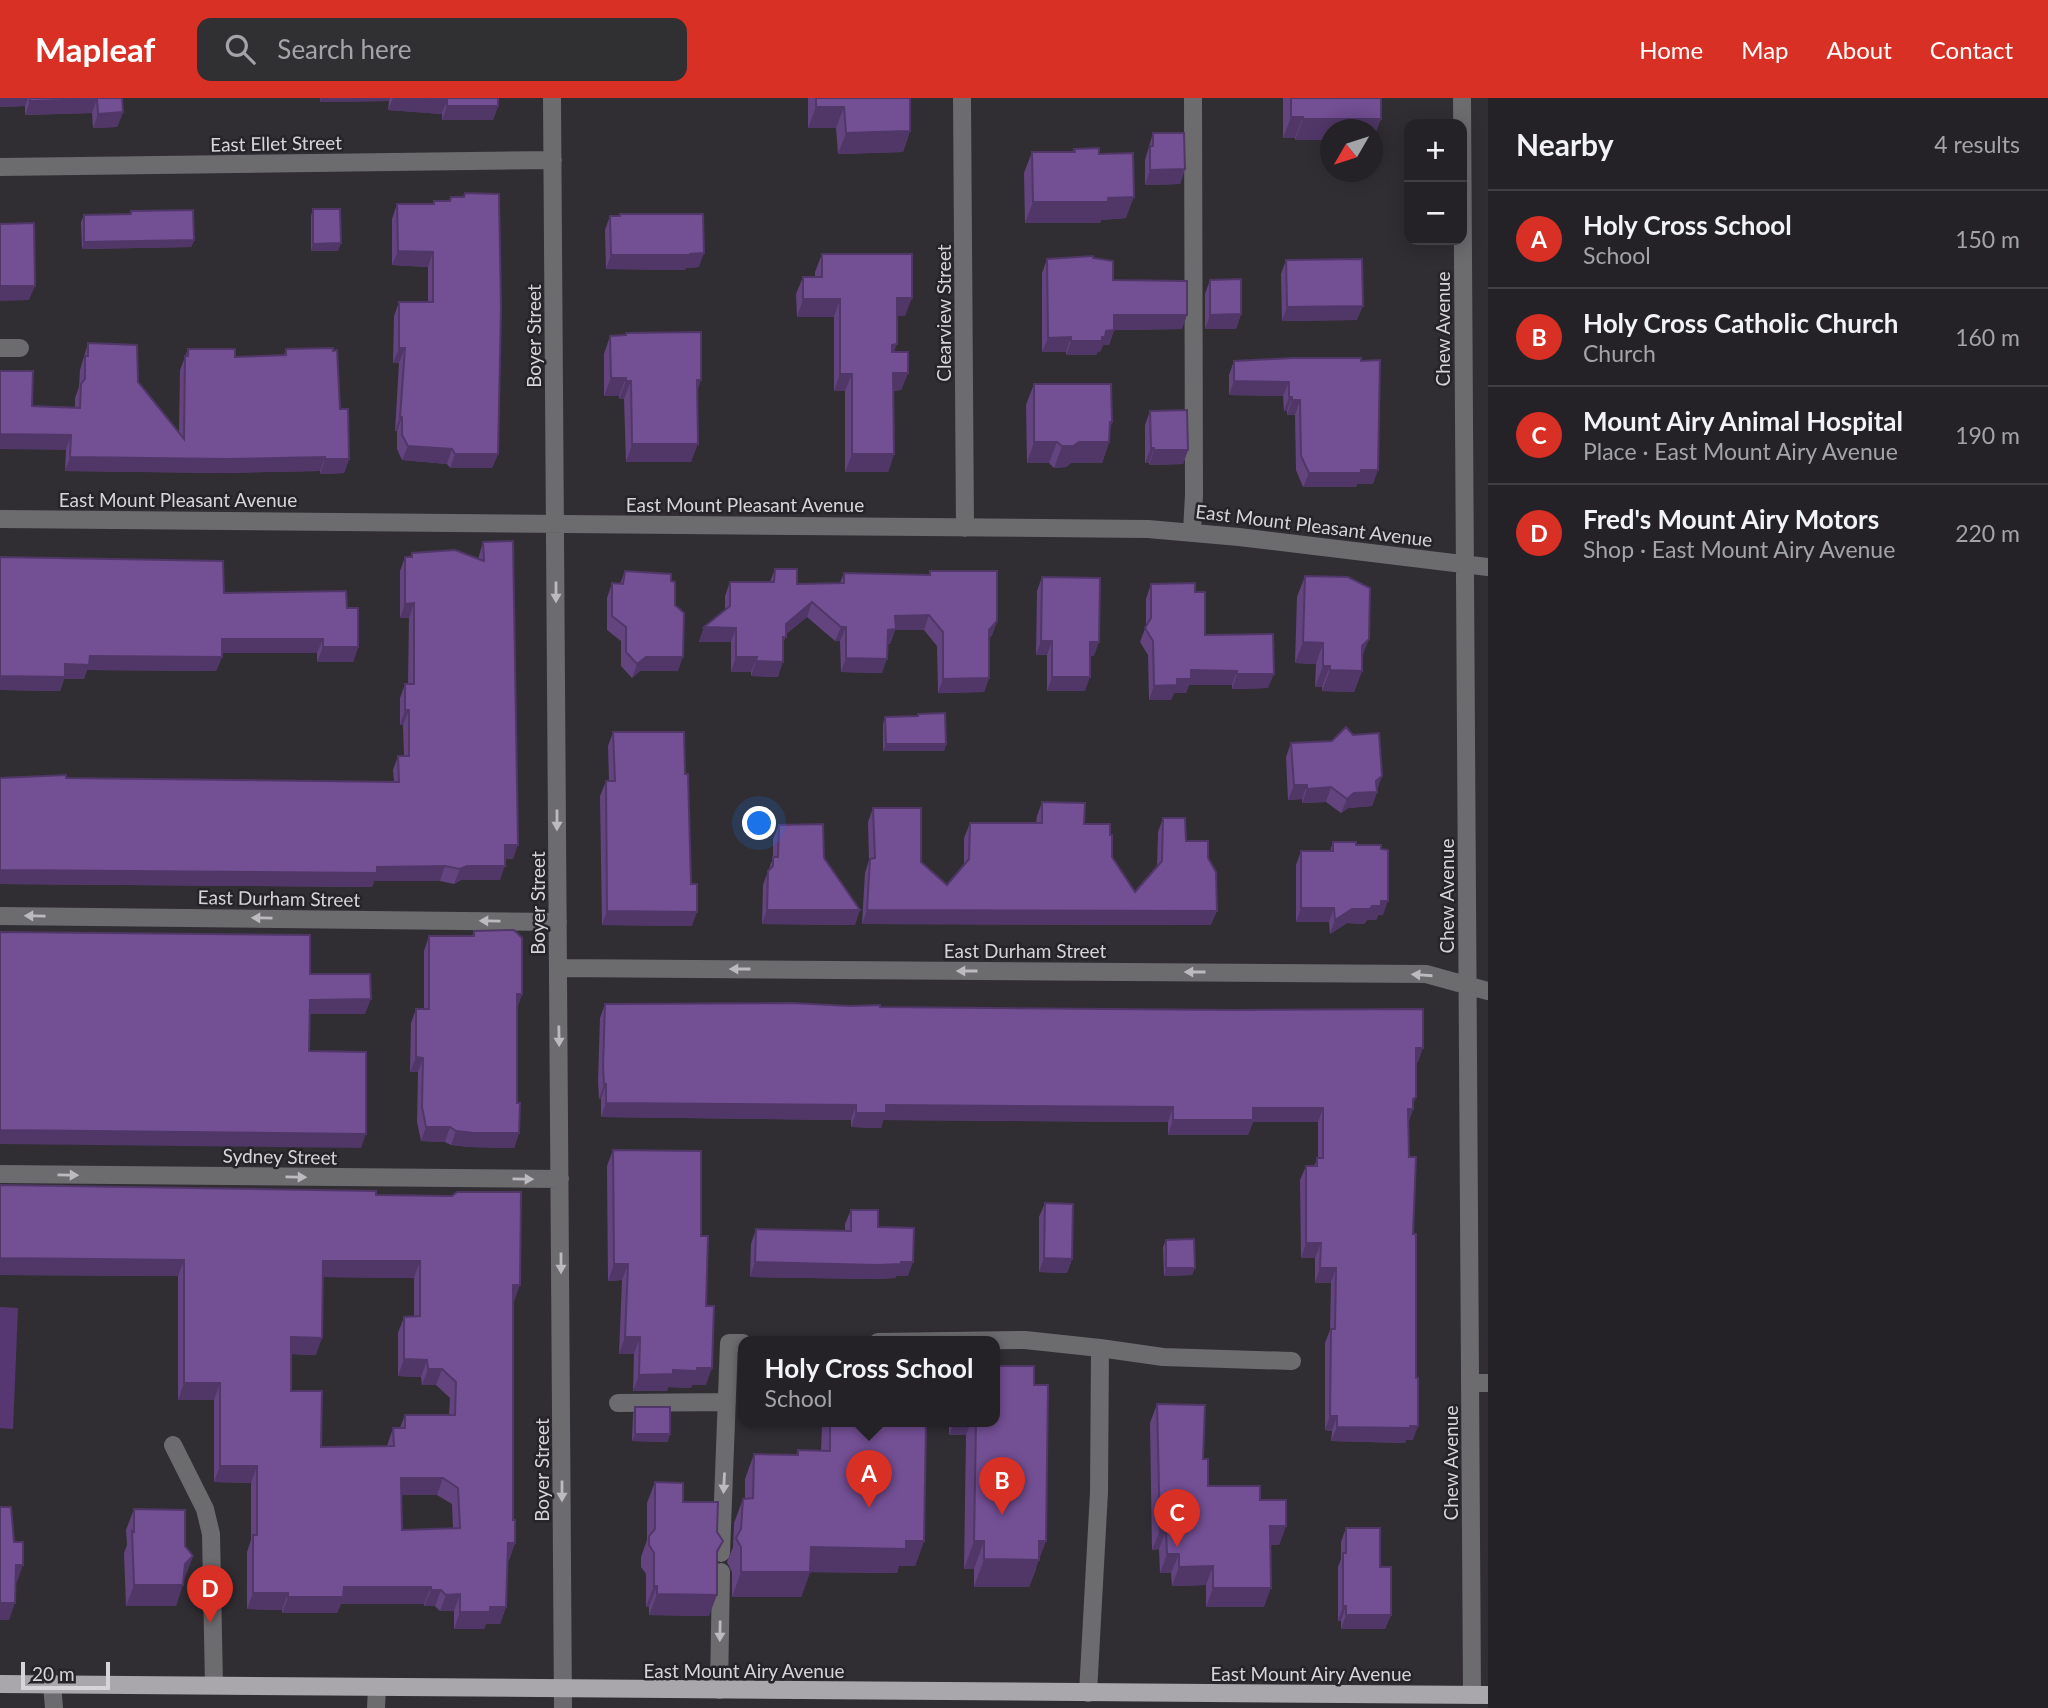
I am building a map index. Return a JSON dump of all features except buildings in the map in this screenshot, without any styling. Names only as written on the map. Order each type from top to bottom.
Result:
[{"type":"main road","name":"East Mount Airy Avenue","points":[[0,1684],[1480,1695]]},
{"type":"street","name":"Boyer Street","points":[[552,98],[563,1708]]},
{"type":"street","name":"Clearview Street","points":[[962,98],[965,528]]},
{"type":"street","points":[[1192,531],[1193,98]]},
{"type":"street","name":"Chew Avenue","points":[[1462,98],[1469,1338],[1479,1383],[1480,1695]]},
{"type":"street","name":"East Ellet Street","points":[[0,167],[553,160]]},
{"type":"street","points":[[0,348],[20,348]]},
{"type":"street","name":"East Mount Pleasant Avenue","points":[[0,519],[1192,531],[1488,567]]},
{"type":"street","name":"East Durham Street","points":[[0,916],[558,922]]},
{"type":"street","name":"East Durham Street","points":[[558,968],[1426,974],[1488,991]]},
{"type":"street","name":"Sydney Street","points":[[0,1174],[560,1180]]},
{"type":"street","points":[[1469,1338],[1488,1339]]},
{"type":"street","points":[[1000,1340],[1025,1340],[1163,1357],[1292,1361]]},
{"type":"street","points":[[721,1553],[732,1410],[729,1343],[738,1343]]},
{"type":"street","points":[[1088,1693],[1099,1492],[1100,1348]]},
{"type":"street","points":[[618,1403],[732,1410]]},
{"type":"street","points":[[173,1445],[205,1509],[211,1534],[214,1685]]},
{"type":"street","points":[[719,1690],[721,1572]]},
{"type":"street","points":[[52,1684],[54,1708]]},
{"type":"street","points":[[376,1708],[377,1687]]},
{"type":"shaded area","points":[[0,1307],[18,1308],[13,1429],[0,1428]]},
{"type":"place","name":"Holy Cross School","points":[[869,1508]]},
{"type":"place","name":"Holy Cross Catholic Church","points":[[1002,1515]]},
{"type":"place","name":"Mount Airy Animal Hospital","points":[[1177,1547]]},
{"type":"place","name":"Fred's Mount Airy Motors","points":[[210,1623]]}]
